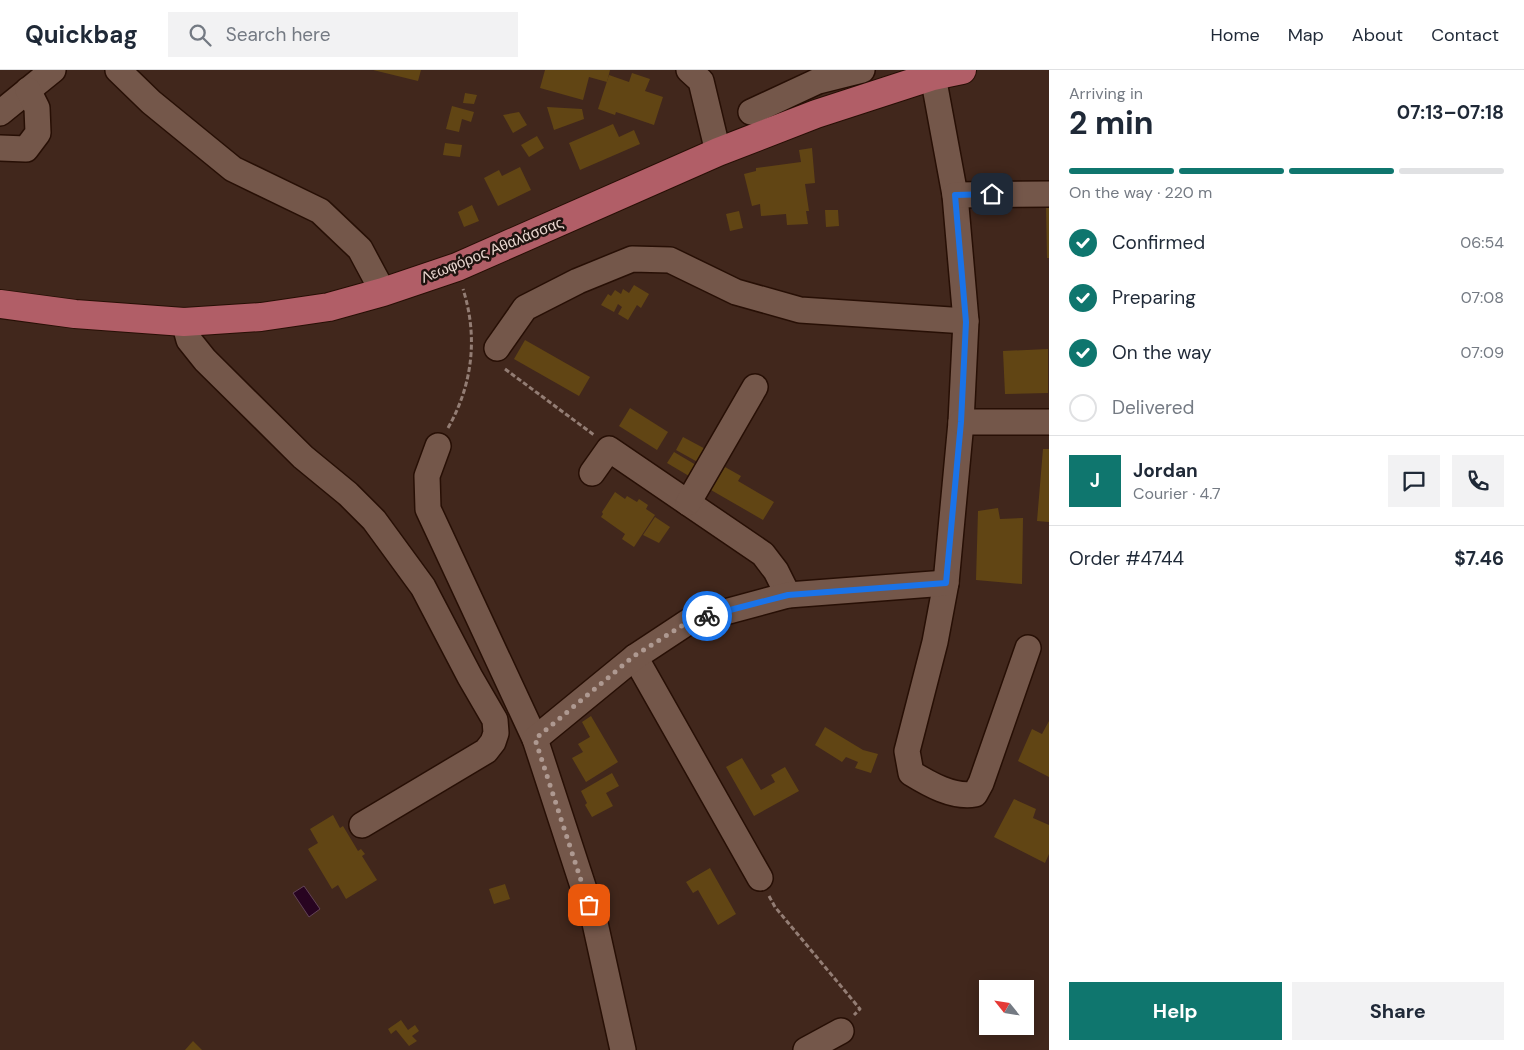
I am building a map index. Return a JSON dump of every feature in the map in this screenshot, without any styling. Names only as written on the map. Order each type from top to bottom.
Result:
[{"type":"main road","name":"Λεωφόρος Αθαλάσσας","points":[[0,304],[75,314],[184,322],[261,317],[329,307],[457,268],[718,152],[826,111],[933,76],[962,70]]},
{"type":"street","points":[[0,113],[53,70]]},
{"type":"street","points":[[118,70],[151,102],[233,169],[320,211],[360,249],[383,292]]},
{"type":"street","points":[[689,70],[700,81],[718,152]]},
{"type":"street","points":[[751,112],[818,81],[862,70]]},
{"type":"street","points":[[933,76],[955,195],[966,322],[961,422],[946,583],[935,642],[907,751],[910,773],[931,785],[966,796],[975,794],[981,783],[1028,648]]},
{"type":"street","points":[[818,81],[826,111]]},
{"type":"street","points":[[0,148],[26,149],[38,133],[37,108],[28,90]]},
{"type":"street","points":[[955,195],[1049,194]]},
{"type":"street","points":[[496,348],[525,308],[578,280],[632,259],[670,260],[736,292],[800,310],[966,322]]},
{"type":"street","points":[[184,322],[189,340],[205,360],[303,457],[348,494],[374,520],[423,587],[470,677],[495,720],[496,733],[493,742],[486,751],[362,825]]},
{"type":"street","points":[[688,503],[755,387]]},
{"type":"street","points":[[961,422],[1049,422]]},
{"type":"street","points":[[438,446],[427,476],[428,509],[535,739],[595,923],[623,1050]]},
{"type":"street","points":[[592,473],[609,450],[763,554],[776,570],[788,595]]},
{"type":"street","points":[[535,739],[634,656],[688,622],[788,595],[946,583]]},
{"type":"street","points":[[634,656],[760,878]]},
{"type":"street","points":[[806,1050],[840,1031]]},
{"type":"path","points":[[438,446],[451,423],[466,388],[472,346],[469,308],[457,268]]},
{"type":"path","points":[[496,348],[499,365],[585,428],[609,450]]},
{"type":"path","points":[[760,878],[775,907],[860,1009],[840,1031]]},
{"type":"shaded area","points":[[304,886],[320,909],[309,917],[293,893]]},
{"type":"building","points":[[373,70],[421,70],[418,81]]},
{"type":"building","points":[[545,70],[610,70],[607,82],[589,77],[583,100],[540,88]]},
{"type":"building","points":[[632,73],[650,79],[645,91],[663,97],[654,125],[616,112],[615,115],[598,109],[609,75],[629,82]]},
{"type":"building","points":[[465,93],[477,95],[474,104],[463,103]]},
{"type":"building","points":[[452,106],[474,112],[471,122],[462,119],[459,132],[446,129]]},
{"type":"building","points":[[547,107],[582,109],[584,119],[554,130]]},
{"type":"building","points":[[519,112],[527,125],[513,133],[503,115]]},
{"type":"building","points":[[613,124],[619,137],[634,130],[640,144],[580,170],[569,143]]},
{"type":"building","points":[[537,136],[544,148],[529,157],[521,145]]},
{"type":"building","points":[[445,143],[462,145],[460,157],[443,155]]},
{"type":"building","points":[[812,148],[815,183],[805,184],[809,211],[806,211],[808,224],[787,225],[786,214],[761,216],[760,204],[752,206],[744,174],[756,171],[756,168],[801,162],[799,150]]},
{"type":"building","points":[[520,167],[531,190],[498,206],[484,178],[499,170],[502,176]]},
{"type":"building","points":[[1046,202],[1049,202],[1049,258],[1047,258]]},
{"type":"building","points":[[472,205],[479,221],[464,227],[458,212]]},
{"type":"building","points":[[825,210],[838,210],[839,226],[826,227]]},
{"type":"building","points":[[739,211],[743,228],[730,231],[726,214]]},
{"type":"building","points":[[634,285],[649,294],[641,308],[637,305],[628,320],[618,314],[622,307],[618,304],[614,312],[601,305],[608,294],[611,296],[615,290],[621,294],[623,289],[629,293]]},
{"type":"building","points":[[525,340],[590,377],[579,396],[514,359]]},
{"type":"building","points":[[1048,349],[1048,393],[1005,394],[1003,351]]},
{"type":"building","points":[[630,408],[668,432],[657,450],[619,426]]},
{"type":"building","points":[[683,437],[711,452],[703,465],[676,450]]},
{"type":"building","points":[[1043,449],[1049,449],[1049,522],[1037,521]]},
{"type":"building","points":[[674,452],[696,465],[689,476],[667,463]]},
{"type":"building","points":[[725,467],[741,476],[738,481],[774,502],[763,520],[711,490]]},
{"type":"building","points":[[615,492],[625,499],[627,496],[637,502],[639,499],[648,505],[646,509],[655,515],[634,547],[622,539],[625,534],[601,517],[602,512]]},
{"type":"building","points":[[998,508],[1000,519],[1023,518],[1022,584],[976,580],[978,511]]},
{"type":"building","points":[[655,517],[670,527],[659,543],[643,535]]},
{"type":"building","points":[[591,716],[618,762],[586,782],[572,758],[583,752],[578,744],[590,737],[582,722]]},
{"type":"building","points":[[1049,721],[1049,777],[1018,761],[1032,729],[1042,734]]},
{"type":"building","points":[[825,727],[863,750],[878,754],[871,773],[855,768],[858,762],[846,757],[842,762],[815,745]]},
{"type":"building","points":[[742,758],[761,790],[775,782],[771,775],[785,767],[799,791],[754,816],[726,767]]},
{"type":"building","points":[[612,773],[619,786],[606,793],[613,806],[592,817],[585,805],[587,803],[581,791]]},
{"type":"building","points":[[1014,799],[1036,809],[1033,818],[1049,825],[1049,854],[1045,863],[994,837]]},
{"type":"building","points":[[333,815],[340,828],[343,826],[358,851],[361,849],[365,854],[362,856],[377,880],[346,899],[338,885],[332,889],[308,849],[318,843],[310,829]]},
{"type":"building","points":[[710,868],[736,914],[718,925],[698,890],[693,893],[686,882]]},
{"type":"building","points":[[505,884],[510,899],[494,904],[489,889]]},
{"type":"building","points":[[401,1020],[408,1030],[415,1025],[419,1031],[412,1036],[417,1041],[409,1046],[396,1030],[391,1034],[388,1029]]},
{"type":"building","points":[[193,1041],[202,1050],[185,1050]]},
{"type":"way so far","points":[[589,905],[535,739],[634,656],[688,622],[707,616]]},
{"type":"route","points":[[707,616],[788,595],[946,583],[961,422],[966,322],[955,195],[992,194]]}]
